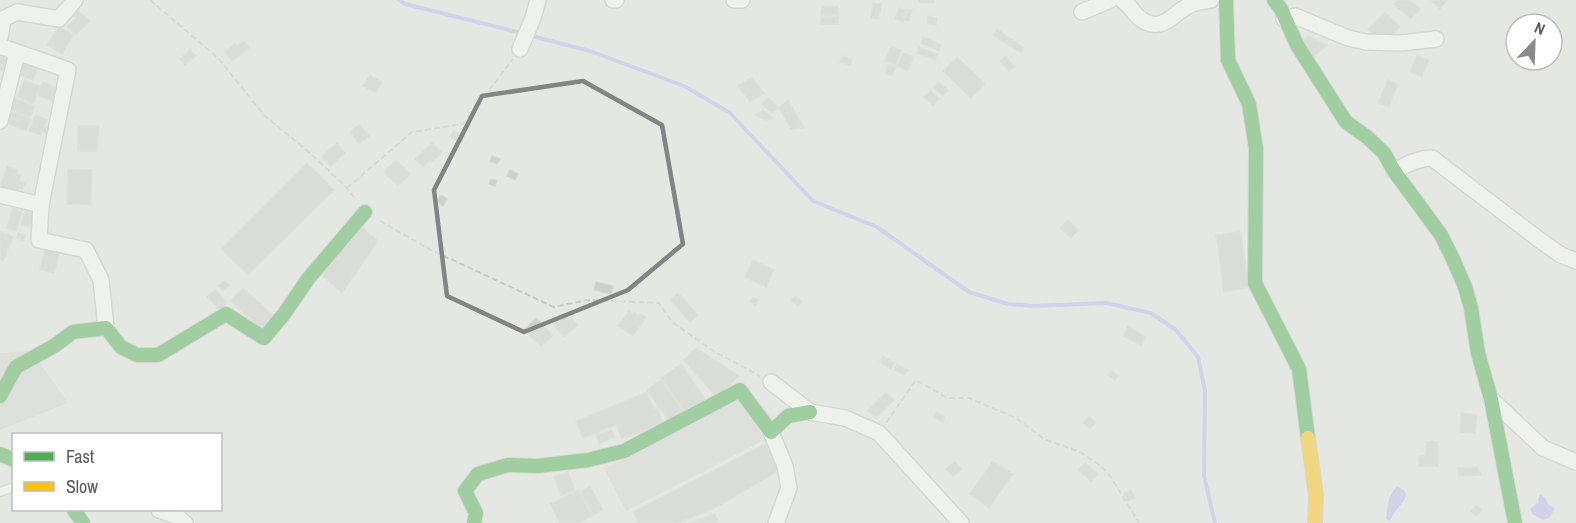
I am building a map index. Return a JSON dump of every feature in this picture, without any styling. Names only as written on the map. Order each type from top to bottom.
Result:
[{"type":"main road","points":[[1226,0],[1228,60],[1249,104],[1257,148],[1255,282],[1299,369],[1316,495],[1315,523]]},
{"type":"main road","points":[[1274,0],[1281,9],[1297,45],[1346,122],[1384,153],[1394,171],[1441,235],[1465,286],[1472,309],[1478,353],[1491,399],[1515,523]]},
{"type":"main road","points":[[0,396],[16,367],[73,332],[106,328],[121,347],[137,355],[158,354],[226,314],[264,338],[308,279],[365,212]]},
{"type":"main road","points":[[474,523],[476,513],[465,491],[478,474],[508,465],[538,466],[588,460],[624,451],[740,390],[771,432],[788,416],[810,411]]},
{"type":"street","points":[[0,38],[3,19],[17,12],[58,19],[75,0]]},
{"type":"street","points":[[520,50],[538,0]]},
{"type":"street","points":[[734,0],[742,0]]},
{"type":"street","points":[[1082,12],[1110,0]]},
{"type":"street","points":[[1122,0],[1140,19],[1156,24],[1170,20],[1188,6],[1211,0]]},
{"type":"street","points":[[1284,19],[1295,15],[1348,38],[1366,42],[1401,43],[1436,39]]},
{"type":"street","points":[[0,46],[68,70],[41,205],[39,240],[86,250],[101,280],[106,328]]},
{"type":"street","points":[[0,120],[17,53]]},
{"type":"street","points":[[1394,171],[1424,158],[1432,159],[1541,242],[1561,255],[1576,261]]},
{"type":"street","points":[[0,195],[41,205]]},
{"type":"street","points":[[771,382],[810,411],[845,418],[879,433],[961,523]]},
{"type":"street","points":[[1491,399],[1543,448],[1576,462]]},
{"type":"street","points":[[771,432],[785,466],[789,488],[776,523]]},
{"type":"street","points":[[162,511],[176,516],[185,523]]},
{"type":"path","points":[[150,0],[218,58],[264,116],[311,154],[347,188],[365,212],[429,249],[554,307],[587,300],[659,303],[672,322],[689,334],[715,352],[771,382]]},
{"type":"path","points":[[347,188],[412,132],[463,124],[520,50]]},
{"type":"path","points":[[879,433],[916,380],[948,398],[969,398],[1016,418],[1044,439],[1080,452],[1100,465],[1111,477],[1139,523]]},
{"type":"highlighted area","points":[[583,81],[662,125],[683,244],[628,290],[524,332],[447,296],[434,190],[482,96]]},
{"type":"shaded area","points":[[32,352],[68,403],[0,430],[0,353]]},
{"type":"shaded area","points":[[742,398],[764,440],[626,511],[604,469]]},
{"type":"shaded area","points":[[1397,486],[1404,491],[1406,496],[1390,521],[1386,519],[1388,505],[1391,494]]},
{"type":"shaded area","points":[[1540,494],[1555,509],[1549,518],[1543,520],[1532,514],[1530,509],[1539,502]]},
{"type":"building","points":[[919,0],[935,0],[934,3],[919,2]]},
{"type":"building","points":[[1398,0],[1410,0],[1420,9],[1411,19],[1394,4]]},
{"type":"building","points":[[1433,0],[1447,0],[1440,9],[1432,2]]},
{"type":"building","points":[[873,3],[881,4],[879,19],[871,18]]},
{"type":"building","points":[[822,6],[838,7],[838,16],[821,15]]},
{"type":"building","points":[[899,8],[906,11],[903,21],[895,19]]},
{"type":"building","points":[[907,9],[912,10],[909,21],[904,20]]},
{"type":"building","points":[[77,10],[90,21],[76,35],[67,27],[76,18],[72,15]]},
{"type":"building","points":[[1385,12],[1400,27],[1388,40],[1382,35],[1378,39],[1368,29]]},
{"type":"building","points":[[928,16],[937,18],[936,25],[927,23]]},
{"type":"building","points":[[821,17],[838,17],[838,24],[821,24]]},
{"type":"building","points":[[59,26],[73,35],[62,54],[47,45]]},
{"type":"building","points":[[997,29],[1024,48],[1021,53],[993,35]]},
{"type":"building","points":[[1308,36],[1327,45],[1313,58],[1300,43]]},
{"type":"building","points":[[923,37],[941,45],[939,51],[921,43]]},
{"type":"building","points":[[244,41],[250,47],[232,61],[225,52],[235,43],[237,46]]},
{"type":"building","points":[[891,46],[901,50],[896,65],[885,61]]},
{"type":"building","points":[[919,47],[937,54],[935,60],[917,53]]},
{"type":"building","points":[[190,50],[196,56],[185,65],[180,59]]},
{"type":"building","points":[[0,52],[9,55],[3,71],[0,70]]},
{"type":"building","points":[[903,53],[914,57],[908,71],[897,66]]},
{"type":"building","points":[[1417,55],[1429,60],[1422,77],[1410,72]]},
{"type":"building","points":[[842,56],[852,60],[850,65],[840,62]]},
{"type":"building","points":[[1005,56],[1015,67],[1009,71],[1000,61]]},
{"type":"building","points":[[957,57],[985,84],[971,98],[943,71]]},
{"type":"building","points":[[23,62],[38,68],[33,80],[19,75]]},
{"type":"building","points":[[889,63],[896,67],[892,76],[885,73]]},
{"type":"building","points":[[370,75],[382,82],[376,93],[363,86]]},
{"type":"building","points":[[752,77],[764,93],[750,102],[738,86]]},
{"type":"building","points":[[24,80],[40,86],[33,104],[17,97]]},
{"type":"building","points":[[1388,80],[1398,84],[1389,107],[1378,103]]},
{"type":"building","points":[[43,82],[62,90],[58,100],[53,98],[52,101],[37,95]]},
{"type":"building","points":[[938,82],[948,90],[943,96],[933,88]]},
{"type":"building","points":[[931,91],[939,99],[933,105],[924,97]]},
{"type":"building","points":[[11,97],[35,106],[30,117],[7,108]]},
{"type":"building","points":[[768,97],[779,108],[772,113],[762,104]]},
{"type":"building","points":[[788,100],[804,128],[791,129],[779,108]]},
{"type":"building","points":[[763,110],[775,119],[765,120],[755,115]]},
{"type":"building","points":[[11,111],[31,119],[26,131],[6,123]]},
{"type":"building","points":[[35,115],[47,120],[44,126],[48,127],[46,133],[42,132],[41,135],[29,131]]},
{"type":"building","points":[[360,124],[369,136],[359,144],[350,132]]},
{"type":"building","points":[[78,126],[99,126],[97,151],[78,151]]},
{"type":"building","points":[[454,131],[464,136],[461,143],[450,136]]},
{"type":"building","points":[[337,143],[345,153],[331,166],[322,156]]},
{"type":"building","points":[[432,143],[442,153],[423,167],[415,159]]},
{"type":"building","points":[[492,156],[500,159],[497,164],[490,161]]},
{"type":"building","points":[[396,160],[410,174],[398,186],[384,172]]},
{"type":"building","points":[[307,163],[334,190],[248,275],[221,249]]},
{"type":"building","points":[[7,166],[18,170],[17,174],[21,175],[19,181],[25,183],[17,194],[0,188]]},
{"type":"building","points":[[68,169],[92,170],[91,205],[67,204]]},
{"type":"building","points":[[510,170],[518,174],[515,180],[507,176]]},
{"type":"building","points":[[491,179],[497,181],[495,186],[489,184]]},
{"type":"building","points":[[441,195],[447,199],[443,206],[437,201]]},
{"type":"building","points":[[13,207],[23,210],[16,231],[7,228]]},
{"type":"building","points":[[25,211],[38,215],[35,226],[21,225]]},
{"type":"building","points":[[1068,220],[1078,230],[1071,238],[1060,228]]},
{"type":"building","points":[[360,225],[378,241],[342,293],[318,272]]},
{"type":"building","points":[[0,231],[13,237],[3,261],[0,259]]},
{"type":"building","points":[[1240,232],[1250,287],[1224,292],[1216,235]]},
{"type":"building","points":[[18,233],[25,236],[24,241],[16,238]]},
{"type":"building","points":[[45,248],[60,252],[54,273],[40,270]]},
{"type":"building","points":[[753,260],[774,270],[766,287],[745,277]]},
{"type":"building","points":[[224,280],[230,285],[223,291],[218,286]]},
{"type":"building","points":[[596,282],[613,286],[611,294],[594,290]]},
{"type":"building","points":[[243,288],[275,317],[263,330],[230,301]]},
{"type":"building","points":[[215,289],[227,303],[220,310],[207,297]]},
{"type":"building","points":[[678,293],[698,315],[690,322],[670,300]]},
{"type":"building","points":[[795,296],[802,302],[798,306],[791,300]]},
{"type":"building","points":[[753,297],[758,300],[755,305],[750,301]]},
{"type":"building","points":[[629,311],[646,317],[633,336],[618,326]]},
{"type":"building","points":[[563,315],[568,320],[571,317],[578,325],[564,337],[553,324]]},
{"type":"building","points":[[536,318],[553,335],[541,347],[524,330]]},
{"type":"building","points":[[1128,326],[1146,337],[1141,346],[1123,336]]},
{"type":"building","points":[[696,348],[739,376],[717,398],[684,360]]},
{"type":"building","points":[[883,356],[894,363],[891,369],[880,362]]},
{"type":"building","points":[[681,364],[705,399],[686,413],[661,378]]},
{"type":"building","points":[[897,364],[908,370],[905,375],[894,370]]},
{"type":"building","points":[[1112,371],[1118,376],[1115,380],[1108,375]]},
{"type":"building","points":[[661,380],[685,413],[670,423],[647,390]]},
{"type":"building","points":[[647,392],[654,410],[657,408],[663,423],[622,439],[616,425],[583,438],[576,421]]},
{"type":"building","points":[[886,392],[894,400],[876,418],[868,410]]},
{"type":"building","points":[[936,412],[945,417],[943,423],[933,417]]},
{"type":"building","points":[[1461,413],[1477,415],[1475,433],[1460,432]]},
{"type":"building","points":[[1089,416],[1096,422],[1090,429],[1083,423]]},
{"type":"building","points":[[611,429],[615,437],[599,444],[596,435]]},
{"type":"building","points":[[1426,442],[1438,442],[1438,466],[1419,466],[1419,456],[1426,456]]},
{"type":"building","points":[[765,444],[780,470],[713,509],[677,523],[638,523],[633,512]]},
{"type":"building","points":[[955,461],[962,469],[953,477],[946,469]]},
{"type":"building","points":[[993,461],[1013,474],[989,508],[970,494]]},
{"type":"building","points":[[1085,463],[1098,474],[1091,481],[1078,470]]},
{"type":"building","points":[[1478,467],[1481,475],[1459,476],[1458,468]]},
{"type":"building","points":[[568,472],[575,490],[561,496],[554,477]]},
{"type":"building","points":[[590,486],[603,510],[593,515],[580,491]]},
{"type":"building","points":[[578,490],[592,516],[579,523],[560,523],[550,504]]},
{"type":"building","points":[[1131,490],[1135,498],[1128,501],[1124,494]]},
{"type":"building","points":[[1476,505],[1482,510],[1476,516],[1471,511]]},
{"type":"building","points":[[715,514],[719,523],[689,523]]},
{"type":"waterway","points":[[399,0],[405,4],[521,33]]},
{"type":"waterway","points":[[528,35],[590,51],[684,86],[730,113],[813,201],[877,227],[969,292],[1008,304],[1035,306],[1106,303],[1151,313],[1176,330],[1198,357],[1205,391],[1204,476],[1215,523]]},
{"type":"traffic: fast","points":[[1226,0],[1228,60],[1249,104],[1256,149],[1255,283],[1299,369],[1308,438]]},
{"type":"traffic: fast","points":[[1274,0],[1281,9],[1297,45],[1346,122],[1384,153],[1394,171],[1441,235],[1453,259],[1471,308],[1478,353],[1491,399],[1515,523]]},
{"type":"traffic: fast","points":[[0,396],[16,367],[54,346],[73,332],[106,328],[121,347],[137,355],[158,355],[226,314],[264,338],[308,279],[365,212]]},
{"type":"traffic: fast","points":[[474,523],[476,513],[465,491],[478,474],[508,465],[538,466],[588,460],[624,451],[740,390],[771,432],[788,416],[810,412]]},
{"type":"traffic: fast","points":[[0,454],[12,459]]},
{"type":"traffic: fast","points":[[75,511],[83,523]]},
{"type":"traffic: slow","points":[[1308,438],[1316,495],[1315,523]]}]
